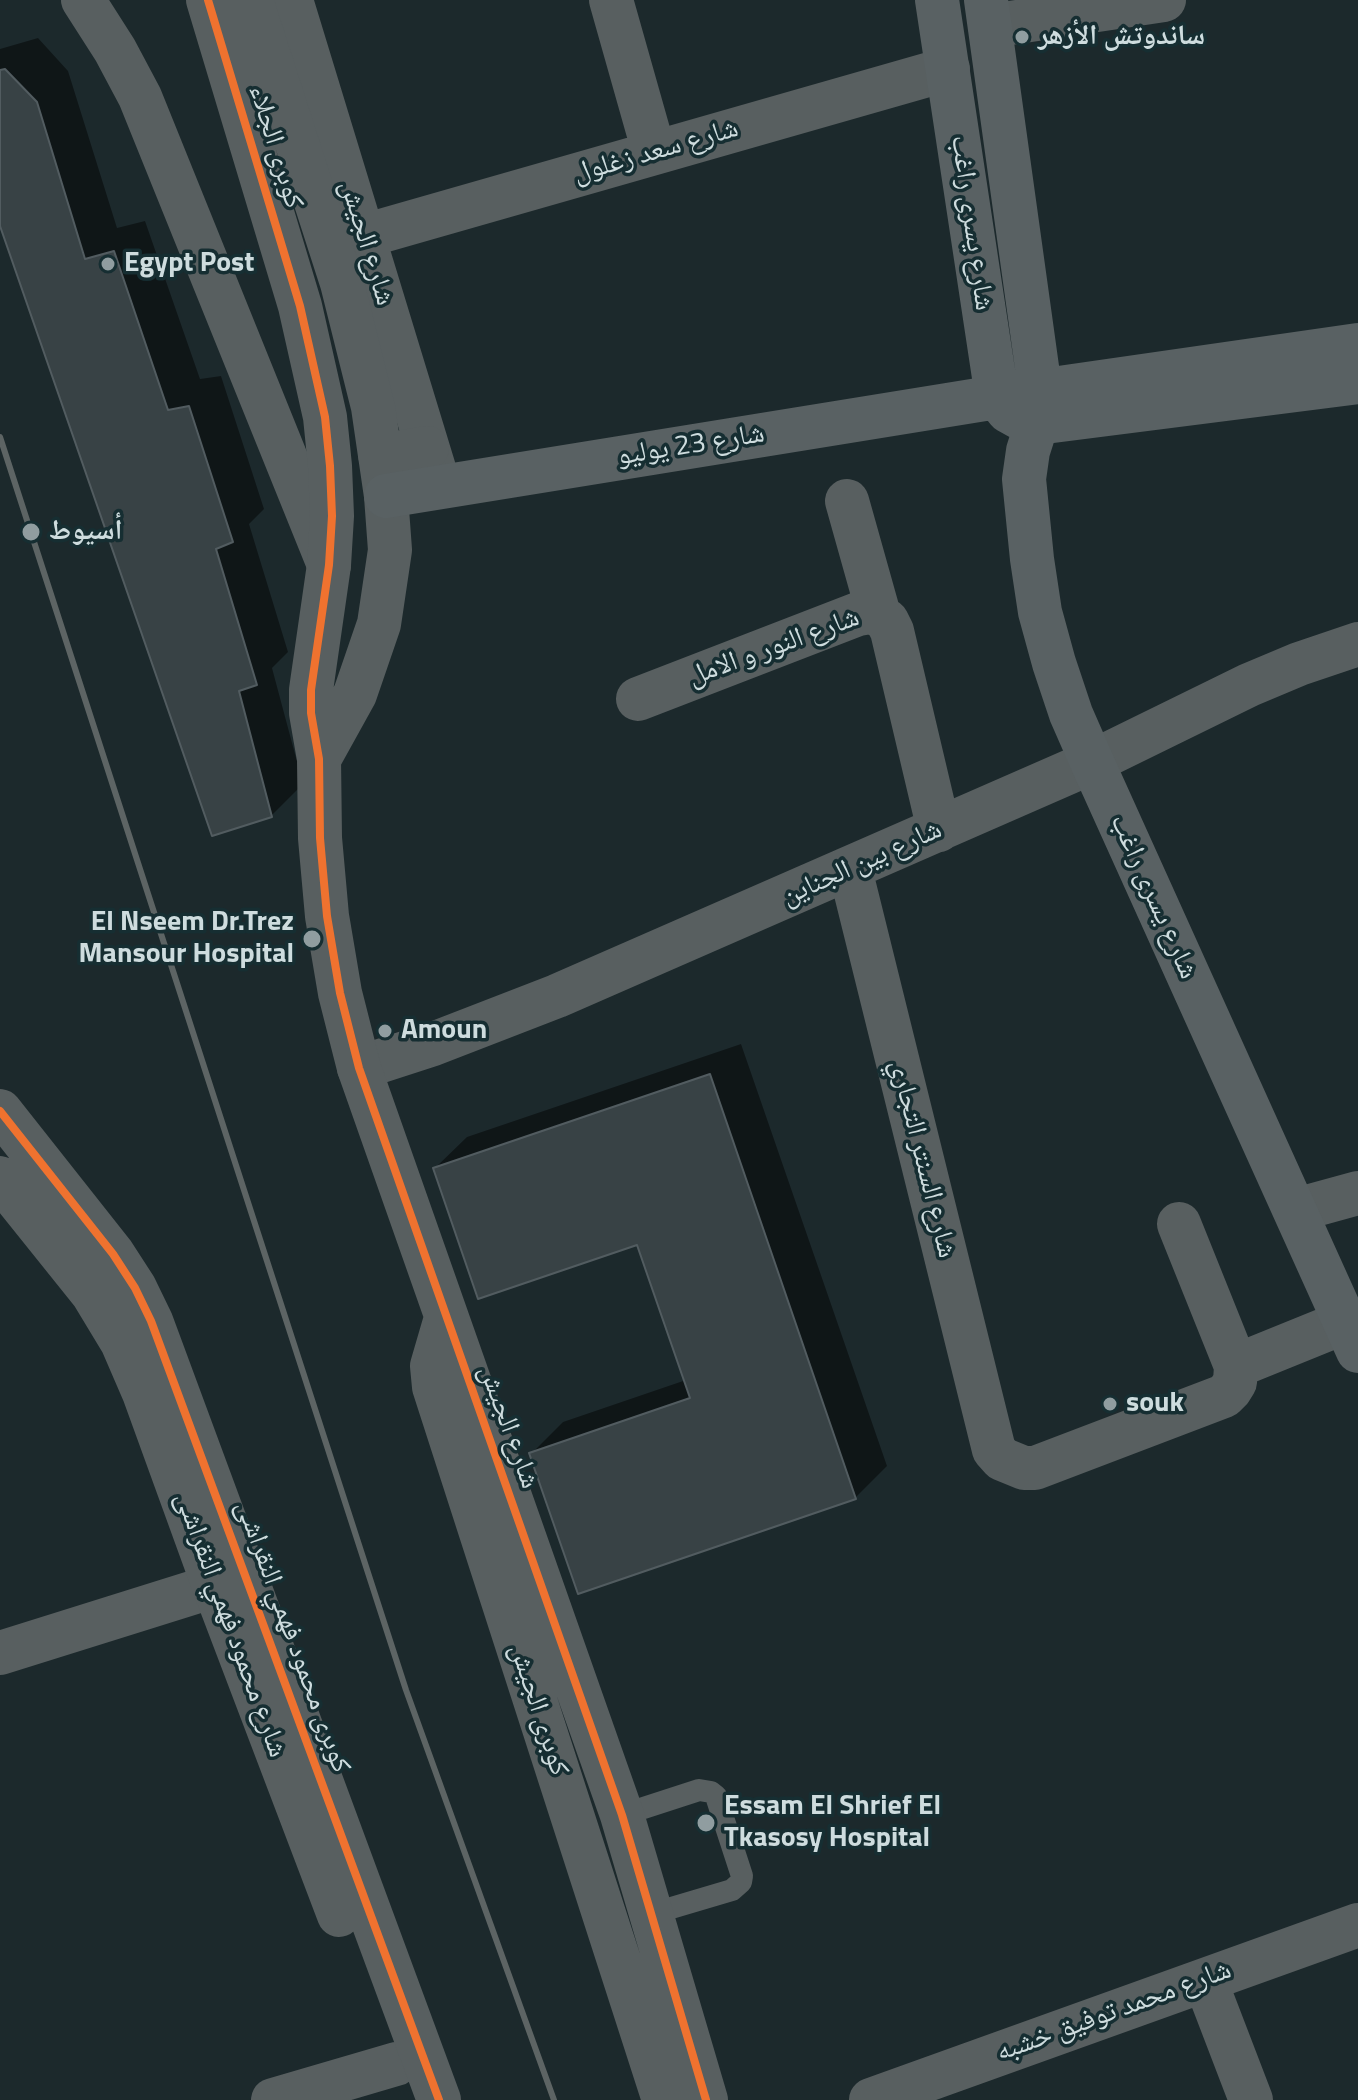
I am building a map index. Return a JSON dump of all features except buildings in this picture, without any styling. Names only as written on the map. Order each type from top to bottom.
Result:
[{"type":"main road","name":"شارع يسرى راغب","points":[[937,0],[997,397]]},
{"type":"main road","name":"شارع يسرى راغب","points":[[988,13],[1039,406],[1024,479],[1032,559],[1040,612],[1054,663],[1071,714],[1092,762],[1353,1333]]},
{"type":"main road","points":[[997,397],[1016,417],[1039,406],[1358,345]]},
{"type":"main road","points":[[1039,406],[1358,382]]},
{"type":"main road","name":"شارع 23 يوليو","points":[[383,476],[997,397]]},
{"type":"street","points":[[83,0],[140,97],[329,565]]},
{"type":"street","name":"كوبرى الجلاء","points":[[208,0],[300,306],[325,417],[330,466],[329,565]]},
{"type":"street","name":"كوبرى الجلاء","points":[[251,0],[342,283],[373,407],[390,550],[379,624],[355,694],[319,759]]},
{"type":"street","name":"شارع الجيش","points":[[291,0],[433,468]]},
{"type":"street","points":[[611,0],[654,152]]},
{"type":"street","points":[[988,13],[1164,0]]},
{"type":"street","name":"شارع سعد زغلول","points":[[364,236],[948,69]]},
{"type":"street","points":[[847,501],[879,615]]},
{"type":"street","name":"شارع الجيش","points":[[329,565],[311,690],[313,737],[319,759],[320,838],[327,916],[340,993],[359,1068],[622,1815],[706,2100]]},
{"type":"street","name":"شارع النور و الامل","points":[[638,699],[858,614],[869,612],[879,615],[887,621],[892,631],[939,830]]},
{"type":"street","name":"شارع بين الجناين","points":[[359,1068],[503,1018],[850,869],[1092,762],[1249,685],[1355,655]]},
{"type":"street","name":"شارع السنتر التجاري","points":[[850,869],[994,1450],[1013,1464],[1035,1468],[1224,1396],[1235,1382],[1236,1366]]},
{"type":"street","name":"كوبرى محمود فهمي النقراشى","points":[[0,1111],[113,1254],[135,1288],[166,1357],[439,2100]]},
{"type":"street","name":"شارع محمود فهمي النقراشى","points":[[0,1178],[77,1272],[122,1342],[144,1393],[402,2082]]},
{"type":"street","points":[[1296,1210],[1358,1193]]},
{"type":"street","points":[[1179,1224],[1236,1366],[1353,1333]]},
{"type":"street","name":"كوبرى الجيش","points":[[446,1318],[432,1366],[434,1387],[664,2100]]},
{"type":"street","points":[[0,1653],[214,1586]]},
{"type":"street","name":"شارع محمد توفيق خشبه","points":[[871,2100],[1358,1925]]},
{"type":"street","points":[[1205,1980],[1251,2100]]},
{"type":"street","points":[[273,2100],[402,2082]]},
{"type":"lane","points":[[622,1815],[699,1790],[711,1792],[716,1796],[742,1876],[741,1882],[732,1890],[651,1914]]},
{"type":"railway","points":[[0,437],[406,1690],[554,2100]]},
{"type":"cycle path","points":[[208,0],[300,306],[325,417],[332,516],[329,565],[311,690],[311,713],[319,759],[320,838],[327,916],[340,993],[359,1068],[622,1815],[706,2100]]},
{"type":"cycle path","points":[[0,1111],[113,1254],[151,1321],[439,2100]]},
{"type":"place","name":"ساندوتش الأزهر","points":[[1022,37]]},
{"type":"place","name":"Egypt Post","points":[[108,264]]},
{"type":"place","name":"أسيوط","points":[[31,532]]},
{"type":"place","name":"El Nseem Dr.Trez Mansour Hospital","points":[[312,939]]},
{"type":"place","name":"Amoun","points":[[385,1031]]},
{"type":"place","name":"souk","points":[[1110,1404]]},
{"type":"place","name":"Essam El Shrief El Tkasosy Hospital","points":[[706,1823]]}]
